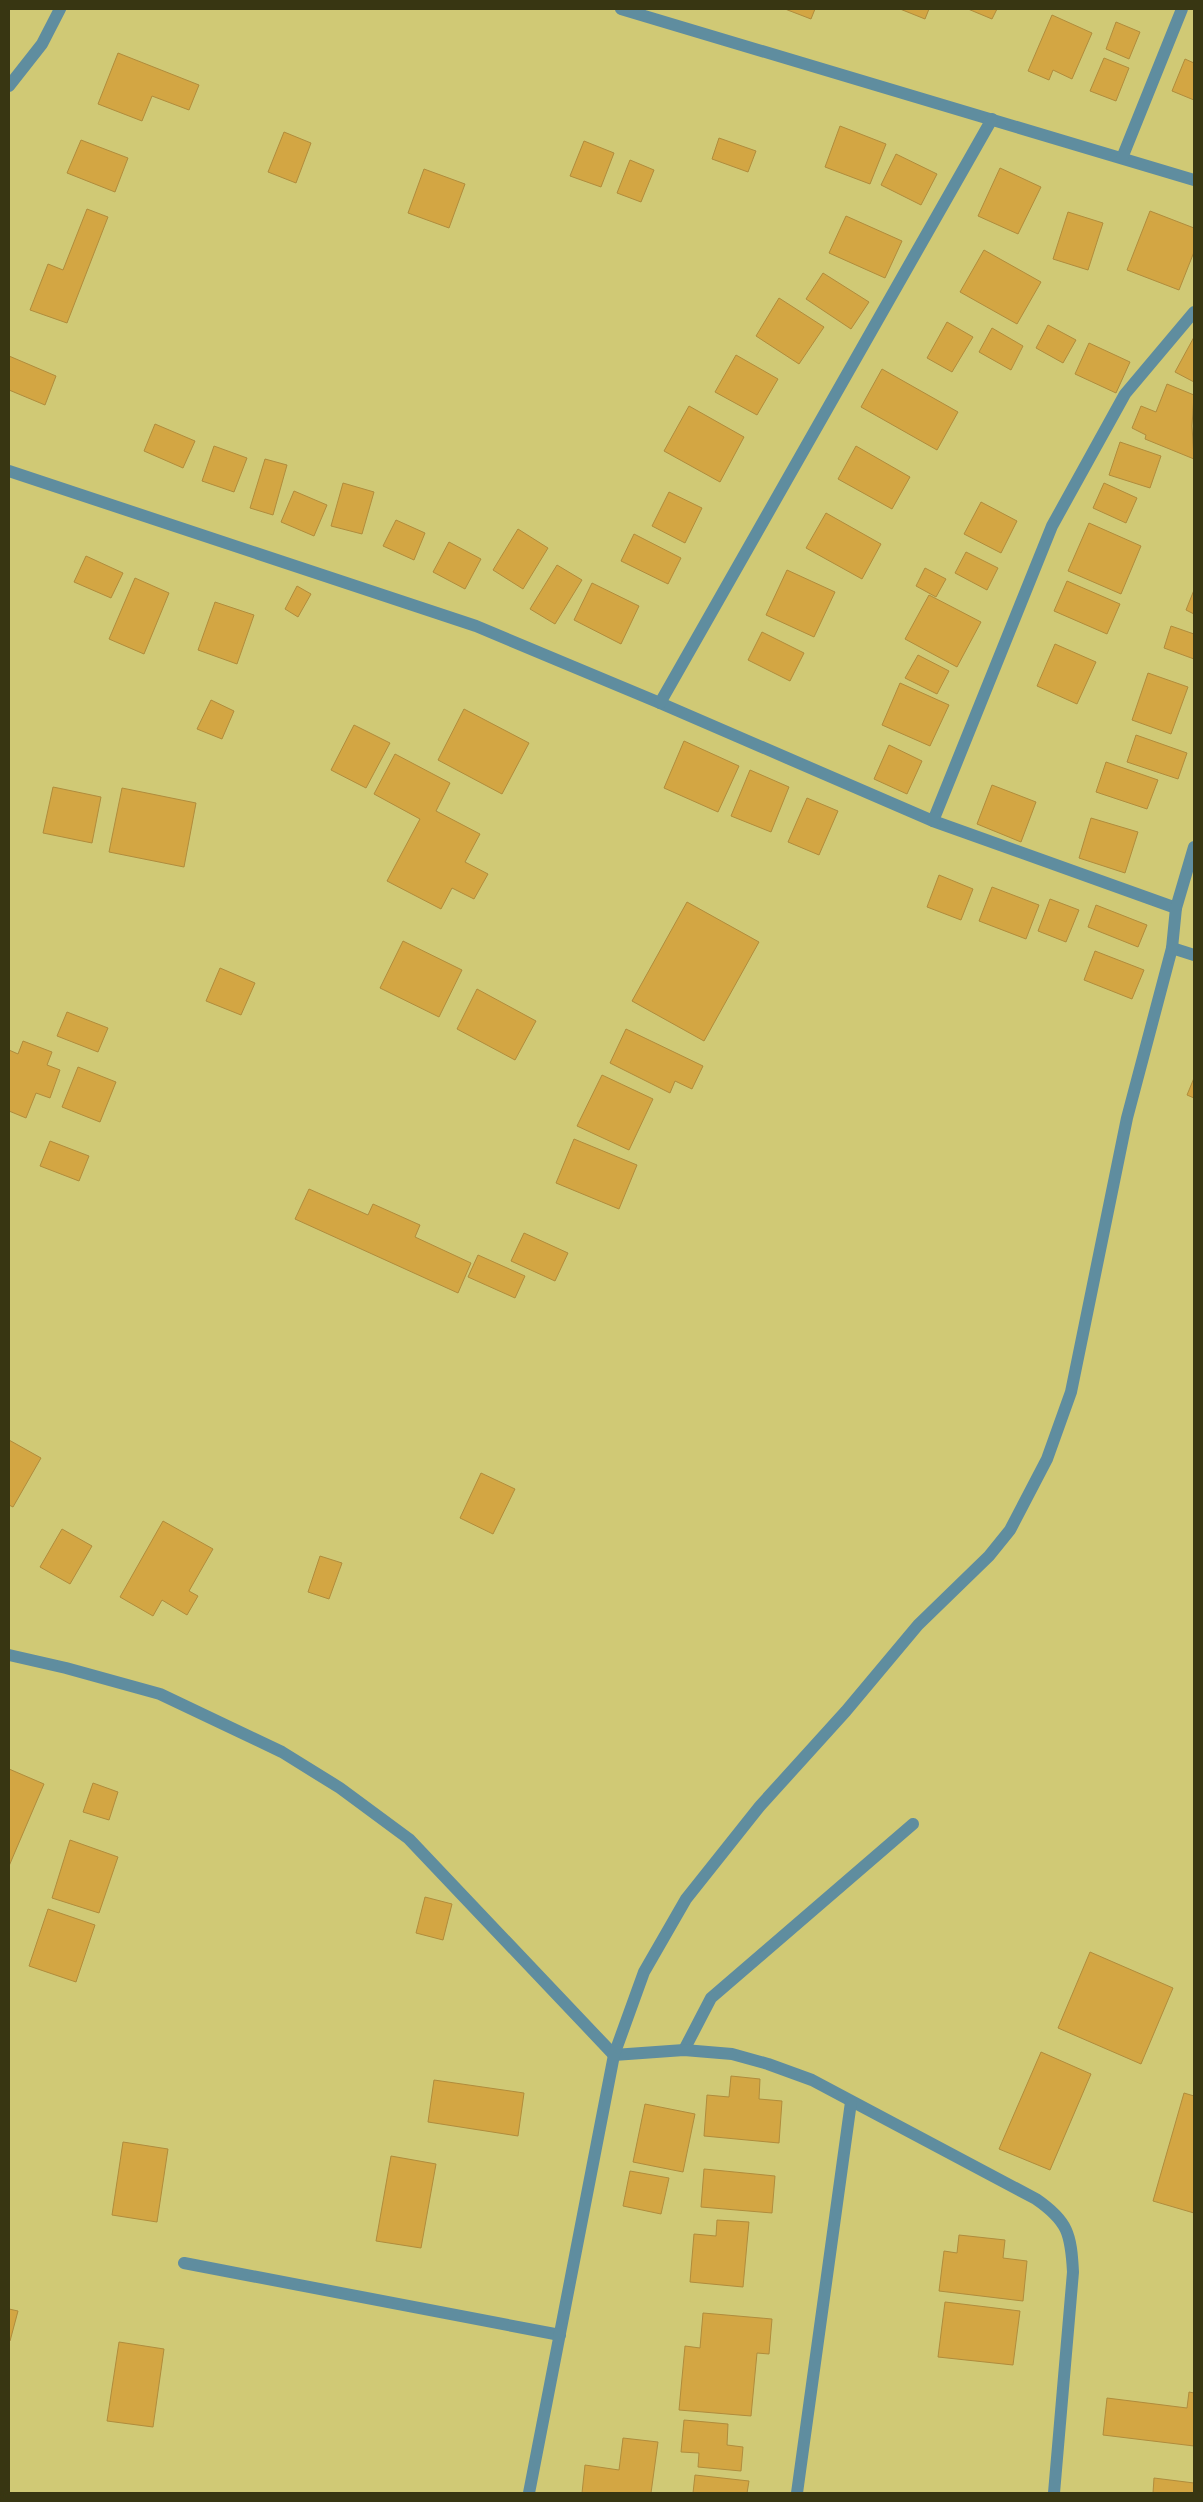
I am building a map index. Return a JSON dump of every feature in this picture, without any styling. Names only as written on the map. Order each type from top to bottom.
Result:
[{"type":"street","points":[[9,86],[42,44],[60,9]]},
{"type":"street","points":[[621,9],[1194,180]]},
{"type":"street","points":[[1122,158],[1182,9]]},
{"type":"street","points":[[660,703],[992,119]]},
{"type":"street","points":[[933,821],[1052,526],[1125,394],[1194,312]]},
{"type":"street","points":[[9,471],[476,626],[933,821],[1176,908]]},
{"type":"street","points":[[529,2493],[614,2055],[644,1972],[686,1899],[760,1806],[846,1711],[918,1625],[990,1556],[1010,1530],[1047,1459],[1071,1392],[1128,1118],[1172,948],[1176,908],[1194,847]]},
{"type":"street","points":[[1172,948],[1194,954]]},
{"type":"street","points":[[9,1655],[66,1668],[160,1694],[282,1752],[340,1788],[409,1839],[614,2055]]},
{"type":"street","points":[[684,2050],[710,1998],[913,1824]]},
{"type":"street","points":[[614,2055],[684,2050],[732,2054],[768,2064],[812,2080],[1036,2199],[1055,2211],[1066,2228],[1072,2247],[1073,2272],[1054,2493]]},
{"type":"street","points":[[797,2493],[851,2102]]},
{"type":"street","points":[[184,2263],[560,2335]]},
{"type":"building","points":[[785,9],[815,9],[811,19]]},
{"type":"building","points":[[900,9],[929,9],[925,19]]},
{"type":"building","points":[[968,9],[997,9],[992,19]]},
{"type":"building","points":[[1052,15],[1092,33],[1072,79],[1053,70],[1049,80],[1028,71]]},
{"type":"building","points":[[1116,22],[1140,32],[1129,59],[1106,49]]},
{"type":"building","points":[[118,53],[199,85],[189,110],[152,96],[142,121],[98,104]]},
{"type":"building","points":[[1104,58],[1129,68],[1116,101],[1090,91]]},
{"type":"building","points":[[1185,59],[1194,63],[1194,100],[1172,91]]},
{"type":"building","points":[[840,126],[886,144],[870,184],[825,167]]},
{"type":"building","points":[[284,132],[311,143],[296,183],[268,172]]},
{"type":"building","points":[[719,138],[756,151],[748,172],[712,159]]},
{"type":"building","points":[[81,140],[128,158],[115,192],[67,173]]},
{"type":"building","points":[[584,141],[614,153],[601,187],[570,176]]},
{"type":"building","points":[[896,154],[937,174],[921,205],[881,185]]},
{"type":"building","points":[[630,160],[654,170],[641,202],[617,193]]},
{"type":"building","points":[[1000,168],[1041,187],[1018,234],[978,216]]},
{"type":"building","points":[[424,169],[465,184],[449,228],[408,213]]},
{"type":"building","points":[[87,209],[108,217],[67,323],[30,310],[48,264],[63,270]]},
{"type":"building","points":[[1150,211],[1194,228],[1194,252],[1179,290],[1127,270]]},
{"type":"building","points":[[1068,212],[1103,223],[1088,270],[1053,259]]},
{"type":"building","points":[[846,216],[902,241],[885,278],[829,253]]},
{"type":"building","points":[[984,250],[1041,282],[1017,324],[960,292]]},
{"type":"building","points":[[823,273],[869,302],[851,329],[806,299]]},
{"type":"building","points":[[779,298],[824,327],[799,364],[756,336]]},
{"type":"building","points":[[947,322],[973,337],[952,372],[927,358]]},
{"type":"building","points":[[1048,325],[1076,340],[1063,363],[1036,348]]},
{"type":"building","points":[[992,328],[1023,346],[1011,370],[979,352]]},
{"type":"building","points":[[1194,337],[1194,382],[1175,372]]},
{"type":"building","points":[[1089,343],[1130,362],[1116,393],[1075,374]]},
{"type":"building","points":[[736,355],[778,379],[757,415],[715,392]]},
{"type":"building","points":[[9,356],[56,376],[45,405],[9,390]]},
{"type":"building","points":[[882,369],[958,412],[937,450],[861,407]]},
{"type":"building","points":[[1167,384],[1194,395],[1192,426],[1194,459],[1145,439],[1146,435],[1132,428],[1141,406],[1156,412]]},
{"type":"building","points":[[689,406],[744,437],[720,482],[664,451]]},
{"type":"building","points":[[155,424],[195,441],[183,468],[144,451]]},
{"type":"building","points":[[1120,442],[1161,456],[1150,488],[1109,475]]},
{"type":"building","points":[[214,446],[247,458],[234,492],[202,481]]},
{"type":"building","points":[[856,446],[910,477],[892,509],[838,479]]},
{"type":"building","points":[[265,459],[287,465],[273,515],[250,508]]},
{"type":"building","points":[[343,483],[374,492],[362,534],[331,526]]},
{"type":"building","points":[[1104,483],[1137,498],[1126,523],[1093,508]]},
{"type":"building","points":[[294,491],[327,505],[314,536],[281,522]]},
{"type":"building","points":[[669,492],[702,508],[685,543],[652,526]]},
{"type":"building","points":[[981,502],[1017,521],[1001,553],[964,534]]},
{"type":"building","points":[[826,513],[881,544],[862,579],[806,548]]},
{"type":"building","points":[[396,520],[425,533],[414,560],[383,546]]},
{"type":"building","points":[[1089,523],[1141,546],[1121,594],[1068,571]]},
{"type":"building","points":[[518,529],[548,548],[523,589],[493,570]]},
{"type":"building","points":[[634,534],[681,558],[668,584],[621,561]]},
{"type":"building","points":[[449,542],[481,559],[465,589],[433,572]]},
{"type":"building","points":[[966,552],[998,568],[987,590],[955,573]]},
{"type":"building","points":[[86,556],[123,573],[111,598],[74,582]]},
{"type":"building","points":[[557,565],[582,580],[555,624],[530,609]]},
{"type":"building","points":[[925,568],[946,579],[936,597],[916,586]]},
{"type":"building","points":[[787,570],[835,592],[814,637],[766,615]]},
{"type":"building","points":[[135,578],[169,593],[144,654],[109,639]]},
{"type":"building","points":[[1067,581],[1120,604],[1107,634],[1054,611]]},
{"type":"building","points":[[592,583],[639,606],[621,644],[574,620]]},
{"type":"building","points":[[297,586],[311,594],[298,617],[285,609]]},
{"type":"building","points":[[1194,590],[1194,614],[1186,610]]},
{"type":"building","points":[[929,595],[981,622],[957,667],[905,639]]},
{"type":"building","points":[[215,602],[254,615],[237,664],[198,650]]},
{"type":"building","points":[[1171,626],[1194,634],[1194,659],[1164,648]]},
{"type":"building","points":[[762,632],[804,653],[790,681],[748,660]]},
{"type":"building","points":[[1055,644],[1096,662],[1077,704],[1037,686]]},
{"type":"building","points":[[918,655],[949,671],[937,694],[905,678]]},
{"type":"building","points":[[1148,673],[1188,687],[1171,734],[1132,720]]},
{"type":"building","points":[[900,683],[949,705],[930,746],[882,725]]},
{"type":"building","points":[[211,700],[234,711],[222,739],[197,729]]},
{"type":"building","points":[[464,709],[529,743],[502,794],[438,760]]},
{"type":"building","points":[[354,725],[390,743],[366,788],[331,770]]},
{"type":"building","points":[[1136,735],[1187,753],[1178,779],[1127,762]]},
{"type":"building","points":[[684,741],[739,766],[718,812],[664,788]]},
{"type":"building","points":[[889,745],[922,761],[907,794],[874,779]]},
{"type":"building","points":[[395,754],[450,783],[436,811],[480,834],[465,862],[488,874],[474,899],[452,888],[441,909],[387,881],[420,819],[374,794]]},
{"type":"building","points":[[1106,762],[1158,780],[1147,809],[1096,792]]},
{"type":"building","points":[[750,770],[789,787],[771,832],[731,816]]},
{"type":"building","points":[[992,785],[1036,802],[1021,842],[977,824]]},
{"type":"building","points":[[53,787],[101,797],[92,843],[43,833]]},
{"type":"building","points":[[122,788],[196,803],[184,867],[109,852]]},
{"type":"building","points":[[807,798],[838,811],[819,855],[788,842]]},
{"type":"building","points":[[1091,818],[1138,832],[1125,873],[1079,858]]},
{"type":"building","points":[[939,875],[973,889],[961,920],[927,907]]},
{"type":"building","points":[[992,887],[1039,905],[1026,939],[979,921]]},
{"type":"building","points":[[1050,899],[1079,910],[1066,942],[1038,931]]},
{"type":"building","points":[[687,902],[759,942],[704,1041],[632,1001]]},
{"type":"building","points":[[1096,905],[1147,925],[1138,947],[1088,927]]},
{"type":"building","points":[[403,941],[462,970],[439,1017],[380,988]]},
{"type":"building","points":[[1095,951],[1144,970],[1132,999],[1084,980]]},
{"type":"building","points":[[220,968],[255,983],[241,1015],[206,1001]]},
{"type":"building","points":[[477,989],[536,1021],[515,1060],[457,1029]]},
{"type":"building","points":[[67,1012],[108,1028],[98,1052],[57,1036]]},
{"type":"building","points":[[626,1029],[703,1066],[692,1089],[675,1081],[670,1093],[610,1063]]},
{"type":"building","points":[[23,1041],[52,1052],[47,1065],[60,1070],[50,1098],[36,1093],[26,1118],[9,1111],[9,1050],[18,1054]]},
{"type":"building","points":[[78,1067],[116,1082],[100,1122],[62,1107]]},
{"type":"building","points":[[602,1075],[653,1099],[629,1150],[577,1126]]},
{"type":"building","points":[[1194,1078],[1194,1098],[1187,1095]]},
{"type":"building","points":[[574,1139],[637,1165],[619,1209],[556,1183]]},
{"type":"building","points":[[50,1141],[89,1156],[79,1181],[40,1166]]},
{"type":"building","points":[[309,1189],[368,1215],[373,1204],[420,1225],[415,1237],[471,1263],[458,1293],[295,1219]]},
{"type":"building","points":[[524,1233],[568,1253],[555,1281],[511,1261]]},
{"type":"building","points":[[478,1255],[525,1276],[515,1298],[468,1277]]},
{"type":"building","points":[[9,1440],[41,1458],[13,1507],[9,1505]]},
{"type":"building","points":[[481,1473],[515,1489],[493,1534],[460,1518]]},
{"type":"building","points":[[163,1521],[213,1549],[189,1591],[198,1596],[187,1615],[162,1600],[153,1616],[120,1597]]},
{"type":"building","points":[[62,1529],[92,1546],[70,1584],[40,1567]]},
{"type":"building","points":[[320,1556],[342,1563],[329,1599],[308,1592]]},
{"type":"building","points":[[9,1769],[44,1784],[9,1866]]},
{"type":"building","points":[[93,1783],[118,1792],[109,1820],[83,1812]]},
{"type":"building","points":[[70,1840],[118,1857],[99,1913],[52,1898]]},
{"type":"building","points":[[425,1897],[452,1904],[443,1940],[416,1933]]},
{"type":"building","points":[[48,1909],[95,1925],[76,1982],[29,1966]]},
{"type":"building","points":[[1090,1952],[1173,1988],[1141,2064],[1058,2028]]},
{"type":"building","points":[[1041,2052],[1091,2074],[1050,2170],[999,2149]]},
{"type":"building","points":[[731,2076],[760,2079],[759,2099],[782,2101],[779,2143],[704,2136],[707,2095],[729,2097]]},
{"type":"building","points":[[434,2080],[524,2093],[518,2136],[428,2122]]},
{"type":"building","points":[[1184,2093],[1194,2096],[1194,2213],[1153,2201]]},
{"type":"building","points":[[645,2104],[695,2114],[683,2172],[633,2162]]},
{"type":"building","points":[[123,2142],[168,2149],[157,2222],[112,2215]]},
{"type":"building","points":[[391,2156],[436,2164],[421,2248],[376,2241]]},
{"type":"building","points":[[704,2169],[775,2176],[772,2213],[701,2207]]},
{"type":"building","points":[[630,2171],[669,2178],[661,2214],[623,2206]]},
{"type":"building","points":[[717,2220],[749,2222],[743,2287],[690,2282],[694,2234],[716,2236]]},
{"type":"building","points":[[959,2235],[1005,2240],[1003,2258],[1027,2261],[1023,2301],[939,2291],[944,2251],[957,2253]]},
{"type":"building","points":[[945,2302],[1020,2311],[1013,2365],[938,2357]]},
{"type":"building","points":[[9,2309],[18,2311],[10,2341],[9,2341]]},
{"type":"building","points":[[703,2313],[772,2319],[769,2354],[757,2353],[751,2416],[679,2410],[685,2346],[700,2348]]},
{"type":"building","points":[[119,2342],[164,2349],[153,2427],[107,2421]]},
{"type":"building","points":[[1189,2392],[1194,2393],[1194,2446],[1103,2435],[1107,2398],[1187,2408]]},
{"type":"building","points":[[684,2420],[728,2424],[727,2445],[743,2447],[741,2471],[698,2467],[699,2453],[681,2452]]},
{"type":"building","points":[[623,2438],[658,2442],[651,2493],[582,2493],[585,2465],[619,2470]]},
{"type":"building","points":[[695,2475],[749,2481],[747,2493],[693,2493]]},
{"type":"building","points":[[1154,2478],[1194,2483],[1194,2493],[1153,2493]]}]
